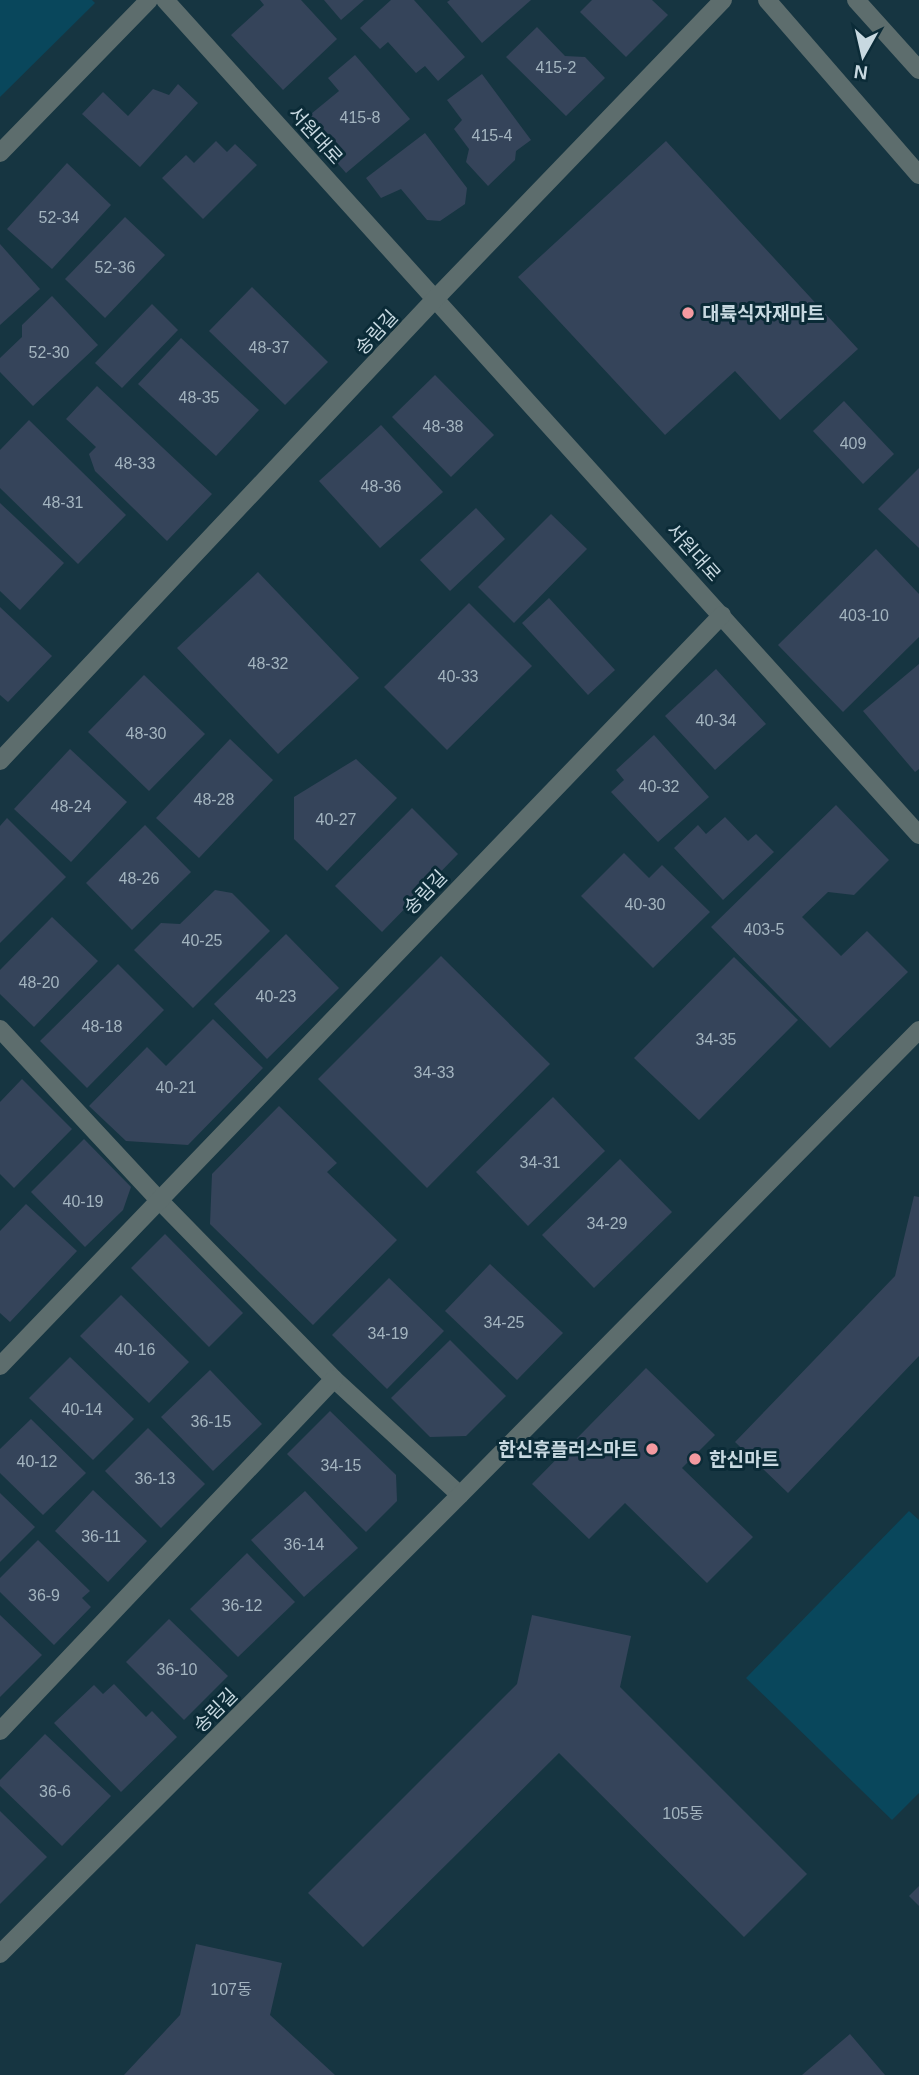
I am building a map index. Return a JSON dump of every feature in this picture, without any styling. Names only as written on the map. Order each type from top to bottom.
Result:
[{"type":"street","points":[[0,153],[149,0]]},
{"type":"street","name":"서원대로","points":[[165,0],[919,835]]},
{"type":"street","points":[[436,298],[723,0]]},
{"type":"street","points":[[767,0],[919,175]]},
{"type":"street","points":[[856,0],[919,70]]},
{"type":"street","name":"송림길","points":[[0,761],[436,298]]},
{"type":"street","name":"송림길","points":[[0,1366],[722,615]]},
{"type":"street","points":[[0,1029],[158,1199],[334,1379],[460,1496]]},
{"type":"street","name":"송림길","points":[[0,1954],[460,1496],[919,1030]]},
{"type":"street","points":[[0,1731],[334,1379]]},
{"type":"shaded area","points":[[0,0],[92,0],[95,3],[0,97]]},
{"type":"shaded area","points":[[909,1511],[919,1520],[919,1793],[892,1820],[746,1678]]},
{"type":"building","points":[[260,0],[301,0],[337,39],[283,90],[231,35],[264,5]]},
{"type":"building","points":[[324,0],[364,0],[341,20]]},
{"type":"building","points":[[391,0],[414,0],[465,57],[438,81],[425,66],[416,73],[388,42],[380,49],[360,28]]},
{"type":"building","points":[[531,0],[482,43],[447,2]]},
{"type":"building","points":[[592,0],[652,0],[668,15],[626,57],[580,12]]},
{"type":"building","points":[[537,27],[565,56],[585,57],[605,78],[566,116],[506,57]]},
{"type":"building","points":[[355,55],[410,119],[346,173],[312,134],[311,114],[339,91],[328,78]]},
{"type":"building","points":[[482,74],[531,140],[516,151],[515,160],[488,186],[466,162],[469,149],[454,129],[462,120],[447,100]]},
{"type":"building","points":[[178,84],[198,103],[140,167],[82,114],[103,92],[128,116],[153,89],[169,95]]},
{"type":"building","points":[[425,133],[467,188],[465,204],[440,221],[427,220],[401,189],[381,198],[366,178]]},
{"type":"building","points":[[216,141],[227,152],[235,144],[257,165],[203,219],[162,178],[186,155],[194,163]]},
{"type":"building","name":"대륙식자재마트","points":[[666,141],[858,349],[780,420],[735,371],[665,435],[518,277]]},
{"type":"building","points":[[67,163],[111,205],[52,269],[7,229]]},
{"type":"building","points":[[125,217],[165,255],[105,318],[65,279]]},
{"type":"building","points":[[0,244],[40,289],[0,325]]},
{"type":"building","points":[[252,287],[328,362],[285,405],[209,331]]},
{"type":"building","points":[[52,296],[98,345],[33,406],[0,372],[0,358],[22,337],[22,325]]},
{"type":"building","points":[[152,304],[178,330],[122,388],[95,363]]},
{"type":"building","points":[[181,338],[259,410],[216,456],[138,384]]},
{"type":"building","points":[[435,375],[494,435],[451,477],[392,417]]},
{"type":"building","points":[[97,386],[212,494],[167,541],[95,471],[89,454],[96,447],[66,419]]},
{"type":"building","points":[[844,401],[894,454],[863,484],[813,431]]},
{"type":"building","points":[[29,420],[126,515],[78,564],[0,488],[0,450]]},
{"type":"building","points":[[381,425],[443,492],[380,548],[319,481]]},
{"type":"building","points":[[919,468],[919,548],[878,509]]},
{"type":"building","points":[[0,503],[64,563],[20,610],[0,591]]},
{"type":"building","points":[[476,508],[505,539],[450,591],[420,560]]},
{"type":"building","points":[[551,514],[587,549],[514,623],[478,587]]},
{"type":"building","points":[[876,549],[919,594],[919,637],[843,712],[778,645]]},
{"type":"building","points":[[258,572],[359,678],[278,754],[177,648]]},
{"type":"building","points":[[549,598],[615,670],[588,695],[522,623]]},
{"type":"building","points":[[469,603],[532,666],[447,750],[384,687]]},
{"type":"building","points":[[0,607],[52,656],[8,702],[0,695]]},
{"type":"building","points":[[919,664],[919,769],[915,772],[863,711]]},
{"type":"building","points":[[716,669],[766,724],[715,770],[665,716]]},
{"type":"building","points":[[144,675],[205,734],[149,791],[88,732]]},
{"type":"building","points":[[654,735],[709,797],[658,842],[611,792],[624,780],[616,770]]},
{"type":"building","points":[[230,739],[273,780],[199,858],[156,818]]},
{"type":"building","points":[[70,749],[127,802],[71,862],[14,809]]},
{"type":"building","points":[[356,759],[397,798],[327,871],[294,839],[294,797]]},
{"type":"building","points":[[836,805],[889,860],[854,895],[828,892],[802,917],[841,956],[867,931],[908,972],[830,1048],[711,927]]},
{"type":"building","points":[[412,808],[458,854],[382,932],[335,886]]},
{"type":"building","points":[[725,817],[748,841],[756,834],[774,852],[723,900],[674,848],[698,825],[706,834]]},
{"type":"building","points":[[7,818],[66,877],[0,943],[0,826]]},
{"type":"building","points":[[145,825],[191,872],[132,930],[86,883]]},
{"type":"building","points":[[624,853],[649,878],[662,865],[710,912],[653,968],[581,896]]},
{"type":"building","points":[[215,890],[232,893],[270,931],[193,1008],[134,950],[161,923],[180,924]]},
{"type":"building","points":[[52,917],[98,961],[34,1027],[0,994],[0,970]]},
{"type":"building","points":[[286,934],[339,988],[267,1059],[214,1004]]},
{"type":"building","points":[[441,956],[550,1064],[427,1188],[318,1079]]},
{"type":"building","points":[[734,957],[798,1020],[699,1120],[634,1058]]},
{"type":"building","points":[[118,964],[164,1010],[87,1088],[40,1041]]},
{"type":"building","points":[[213,1019],[263,1068],[188,1145],[126,1141],[89,1106],[147,1047],[166,1066]]},
{"type":"building","points":[[22,1079],[72,1129],[14,1188],[0,1174],[0,1102]]},
{"type":"building","points":[[553,1097],[605,1151],[528,1226],[476,1172]]},
{"type":"building","points":[[279,1106],[337,1163],[327,1172],[397,1240],[313,1325],[210,1224],[212,1174]]},
{"type":"building","points":[[84,1139],[131,1187],[123,1210],[85,1247],[31,1192]]},
{"type":"building","points":[[620,1159],[672,1212],[594,1288],[542,1235]]},
{"type":"building","points":[[914,1196],[919,1197],[919,1356],[788,1493],[735,1442],[895,1276]]},
{"type":"building","points":[[26,1204],[77,1251],[10,1322],[0,1313],[0,1231]]},
{"type":"building","points":[[165,1234],[243,1313],[209,1347],[131,1268]]},
{"type":"building","points":[[490,1264],[563,1333],[517,1380],[445,1311]]},
{"type":"building","points":[[389,1278],[444,1331],[387,1389],[332,1335]]},
{"type":"building","points":[[121,1295],[189,1362],[149,1403],[80,1336]]},
{"type":"building","points":[[450,1340],[506,1396],[466,1436],[430,1437],[391,1398]]},
{"type":"building","points":[[70,1357],[134,1419],[93,1460],[29,1398]]},
{"type":"building","points":[[646,1368],[715,1435],[682,1468],[753,1537],[707,1583],[625,1503],[589,1539],[532,1484]]},
{"type":"building","points":[[210,1370],[262,1424],[213,1471],[161,1417]]},
{"type":"building","points":[[330,1411],[396,1475],[397,1501],[366,1532],[287,1454]]},
{"type":"building","points":[[31,1419],[86,1473],[43,1515],[0,1473],[0,1449]]},
{"type":"building","points":[[148,1428],[205,1484],[161,1528],[105,1471]]},
{"type":"building","points":[[93,1490],[147,1541],[108,1582],[55,1531]]},
{"type":"building","points":[[305,1491],[358,1548],[304,1597],[251,1540]]},
{"type":"building","points":[[0,1493],[35,1527],[0,1562]]},
{"type":"building","points":[[38,1540],[90,1591],[82,1598],[91,1607],[54,1645],[0,1592],[0,1578]]},
{"type":"building","points":[[247,1553],[295,1602],[238,1657],[190,1609]]},
{"type":"building","points":[[0,1615],[42,1655],[0,1697]]},
{"type":"building","points":[[532,1615],[631,1636],[620,1687],[807,1874],[744,1937],[559,1753],[363,1947],[308,1893],[517,1684]]},
{"type":"building","points":[[169,1619],[228,1676],[184,1720],[126,1662]]},
{"type":"building","points":[[114,1684],[146,1717],[152,1711],[177,1737],[121,1792],[54,1723],[94,1685],[103,1694]]},
{"type":"building","points":[[45,1734],[111,1796],[62,1846],[0,1786],[0,1780]]},
{"type":"building","points":[[0,1811],[47,1857],[0,1904]]},
{"type":"building","points":[[919,1886],[919,1906],[909,1896]]},
{"type":"building","points":[[196,1944],[282,1963],[270,2015],[335,2075],[124,2075],[180,2015]]},
{"type":"building","points":[[850,2034],[885,2075],[802,2075]]},
{"type":"place","name":"대륙식자재마트","points":[[688,313]]},
{"type":"place","name":"한신휴플러스마트","points":[[652,1449]]},
{"type":"place","name":"한신마트","points":[[695,1459]]}]
